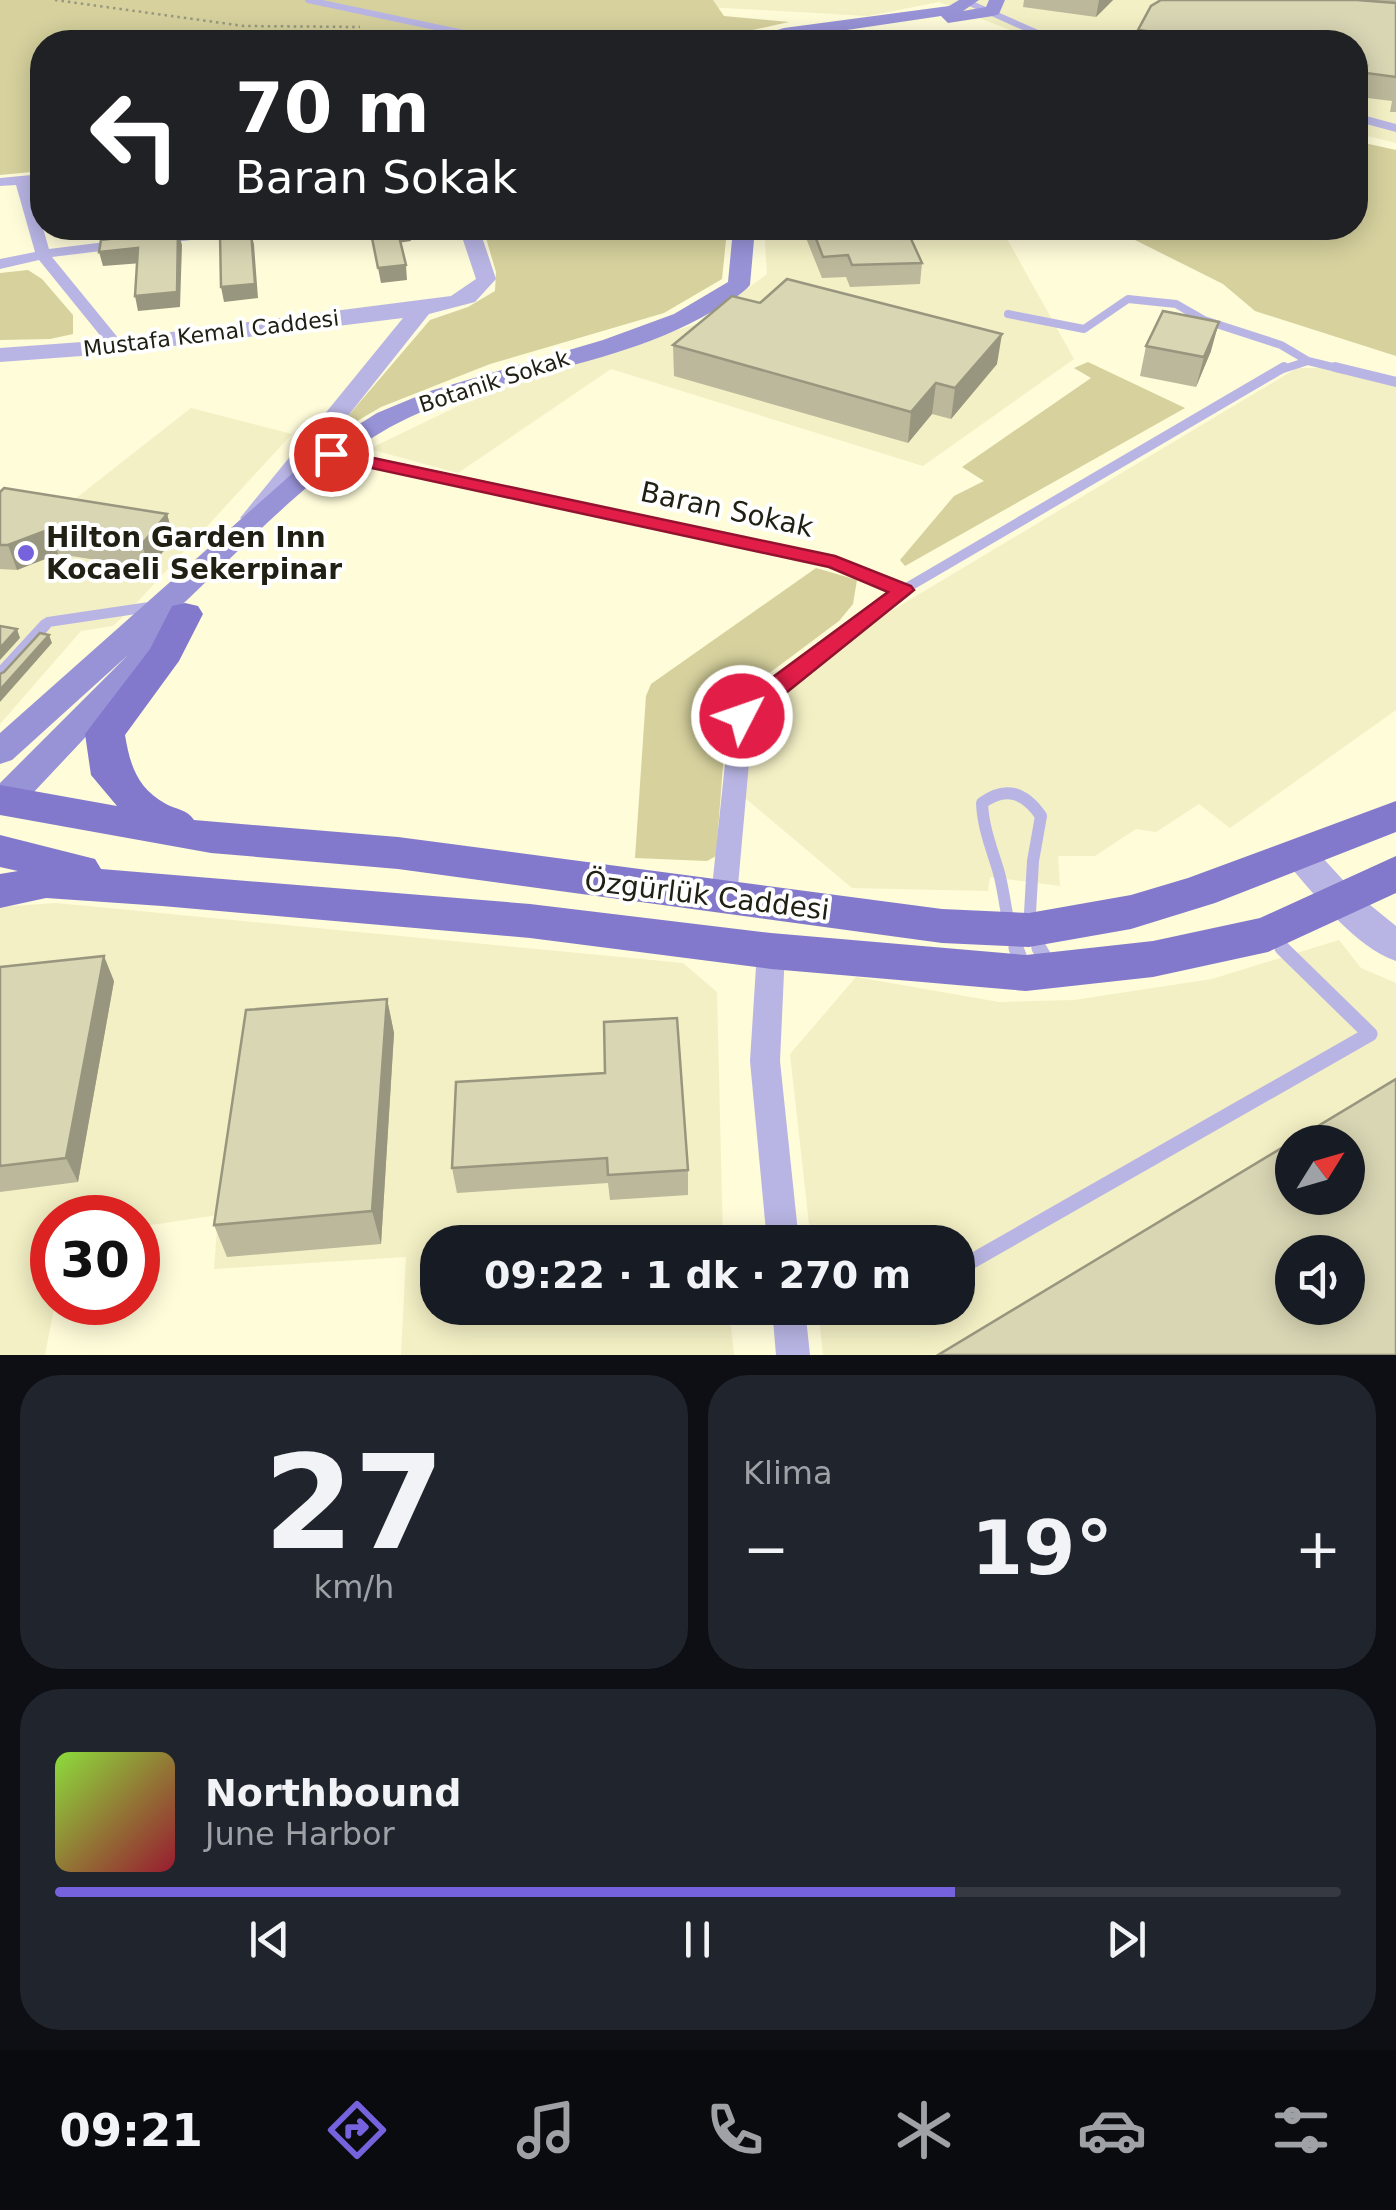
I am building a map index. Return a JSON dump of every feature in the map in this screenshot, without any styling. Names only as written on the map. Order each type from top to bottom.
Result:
[{"type":"main road","points":[[806,30],[953,10],[971,1]]},
{"type":"main road","points":[[878,20],[967,17],[994,6]]},
{"type":"main road","name":"Botanik Sokak","points":[[173,610],[226,552],[331,454],[386,419],[439,396],[612,345],[682,319],[739,285],[744,240]]},
{"type":"main road","points":[[0,752],[173,610]]},
{"type":"main road","points":[[1,802],[173,610]]},
{"type":"main road","points":[[173,610],[166,653],[105,734],[112,775],[148,813],[211,838]]},
{"type":"main road","name":"Özgürlük Caddesi","points":[[1,802],[211,838],[398,853],[942,926],[1029,951],[1396,816]]},
{"type":"main road","points":[[0,851],[162,889]]},
{"type":"main road","name":"Özgürlük Caddesi","points":[[162,889],[530,921],[771,951],[1029,951],[1153,959],[1268,934],[1396,872]]},
{"type":"main road","points":[[0,890],[46,882],[162,889]]},
{"type":"street","points":[[971,1],[994,6],[1006,22],[1027,30]]},
{"type":"street","points":[[1368,120],[1396,128]]},
{"type":"street","points":[[0,182],[30,179]]},
{"type":"street","points":[[22,180],[30,208]]},
{"type":"street","points":[[39,240],[44,257],[111,339],[109,347]]},
{"type":"street","points":[[0,264],[80,247],[145,240]]},
{"type":"street","name":"Mustafa Kemal Caddesi","points":[[0,355],[109,347],[422,308],[462,299],[483,286],[486,279],[474,240]]},
{"type":"street","points":[[226,552],[422,308]]},
{"type":"street","name":"Baran Sokak","points":[[331,454],[835,562],[904,590]]},
{"type":"street","points":[[724,898],[742,716],[758,699],[904,590]]},
{"type":"street","points":[[1299,854],[1341,901],[1396,947]]},
{"type":"street","points":[[771,951],[765,1061],[781,1225]]},
{"type":"street","points":[[791,1325],[794,1355]]},
{"type":"lane","points":[[308,0],[449,30]]},
{"type":"lane","points":[[1008,314],[1084,329],[1128,299],[1176,304],[1204,320],[1281,345],[1308,361],[1396,382]]},
{"type":"lane","points":[[904,590],[1288,366],[1308,361]]},
{"type":"lane","points":[[0,674],[48,622],[173,610]]},
{"type":"lane","points":[[1013,792],[1031,799],[1041,816],[1033,861],[1029,951],[984,824],[982,803],[993,793],[1013,792]]},
{"type":"lane","points":[[975,1259],[1370,1034],[1268,934]]},
{"type":"path","points":[[55,0],[222,28],[259,30]]},
{"type":"path","points":[[300,30],[366,27]]},
{"type":"shaded area","points":[[0,0],[713,0],[724,16],[789,22],[753,30],[30,30],[30,172],[0,175]]},
{"type":"shaded area","points":[[581,0],[1396,0],[1396,143],[1368,136],[1368,30],[1010,30],[939,2],[868,16]]},
{"type":"shaded area","points":[[1368,144],[1396,150],[1396,356],[1255,311],[1223,284],[1135,240],[1368,240]]},
{"type":"shaded area","points":[[487,240],[726,240],[722,279],[664,313],[490,364],[381,407],[330,437],[430,320],[468,307],[495,291],[496,272]]},
{"type":"shaded area","points":[[765,240],[1008,240],[1074,359],[923,466],[611,369],[458,473],[369,449],[506,383],[700,323],[767,274]]},
{"type":"shaded area","points":[[28,270],[42,279],[73,315],[73,334],[50,339],[0,340],[0,273]]},
{"type":"shaded area","points":[[1088,362],[1185,408],[905,566],[900,560],[954,496],[984,481],[962,467],[1091,378],[1074,368]]},
{"type":"shaded area","points":[[1297,368],[1335,368],[1396,386],[1396,710],[1230,828],[1199,804],[1156,832],[1136,829],[1095,856],[1058,856],[1060,886],[990,877],[988,891],[852,888],[745,798],[750,726],[758,714],[886,614]]},
{"type":"shaded area","points":[[191,408],[292,434],[130,610],[113,626],[81,631],[0,724],[0,492],[66,506]]},
{"type":"shaded area","points":[[816,568],[857,580],[853,604],[839,621],[733,700],[727,714],[716,856],[707,861],[635,858],[646,696],[651,684]]},
{"type":"shaded area","points":[[56,903],[683,963],[717,992],[723,1225],[420,1225],[420,1325],[731,1325],[734,1355],[401,1355],[406,1257],[214,1269],[218,1215],[160,1224],[160,1195],[30,1195],[30,1325],[51,1325],[45,1355],[0,1355],[0,907]]},
{"type":"shaded area","points":[[1339,940],[1361,968],[1396,983],[1396,1355],[823,1355],[820,1325],[975,1325],[975,1225],[809,1225],[790,1054],[856,977],[999,1002],[1074,1000],[1212,979]]},
{"type":"building","points":[[1161,0],[1396,3],[1396,77],[1368,73],[1368,30],[1138,30],[1151,6]]},
{"type":"building","points":[[101,240],[178,240],[177,292],[135,296],[138,248],[99,252]]},
{"type":"building","points":[[220,240],[252,240],[255,284],[221,287]]},
{"type":"building","points":[[372,240],[400,240],[406,265],[378,268]]},
{"type":"building","points":[[817,240],[911,240],[922,263],[852,265],[848,255],[823,257]]},
{"type":"building","points":[[787,279],[1002,334],[955,388],[936,383],[911,412],[673,345],[732,296],[760,303]]},
{"type":"building","points":[[1163,311],[1219,322],[1204,357],[1146,346]]},
{"type":"building","points":[[4,488],[167,514],[142,544],[50,529],[0,545],[0,492]]},
{"type":"building","points":[[0,626],[17,629],[0,648]]},
{"type":"building","points":[[40,633],[49,635],[0,690],[0,674]]},
{"type":"building","points":[[104,956],[66,1158],[0,1166],[0,967]]},
{"type":"building","points":[[387,999],[372,1211],[214,1225],[246,1010]]},
{"type":"building","points":[[677,1018],[688,1170],[608,1175],[607,1158],[452,1168],[456,1082],[605,1073],[604,1022]]},
{"type":"building","points":[[1396,1079],[1396,1355],[938,1355],[1275,1152],[1275,1215],[1365,1215],[1365,1125],[1320,1125]]},
{"type":"place","name":"Hilton Garden Inn Kocaeli Sekerpinar","points":[[26,553]]},
{"type":"route","points":[[331,454],[835,562],[904,590],[758,699],[742,716]]}]
